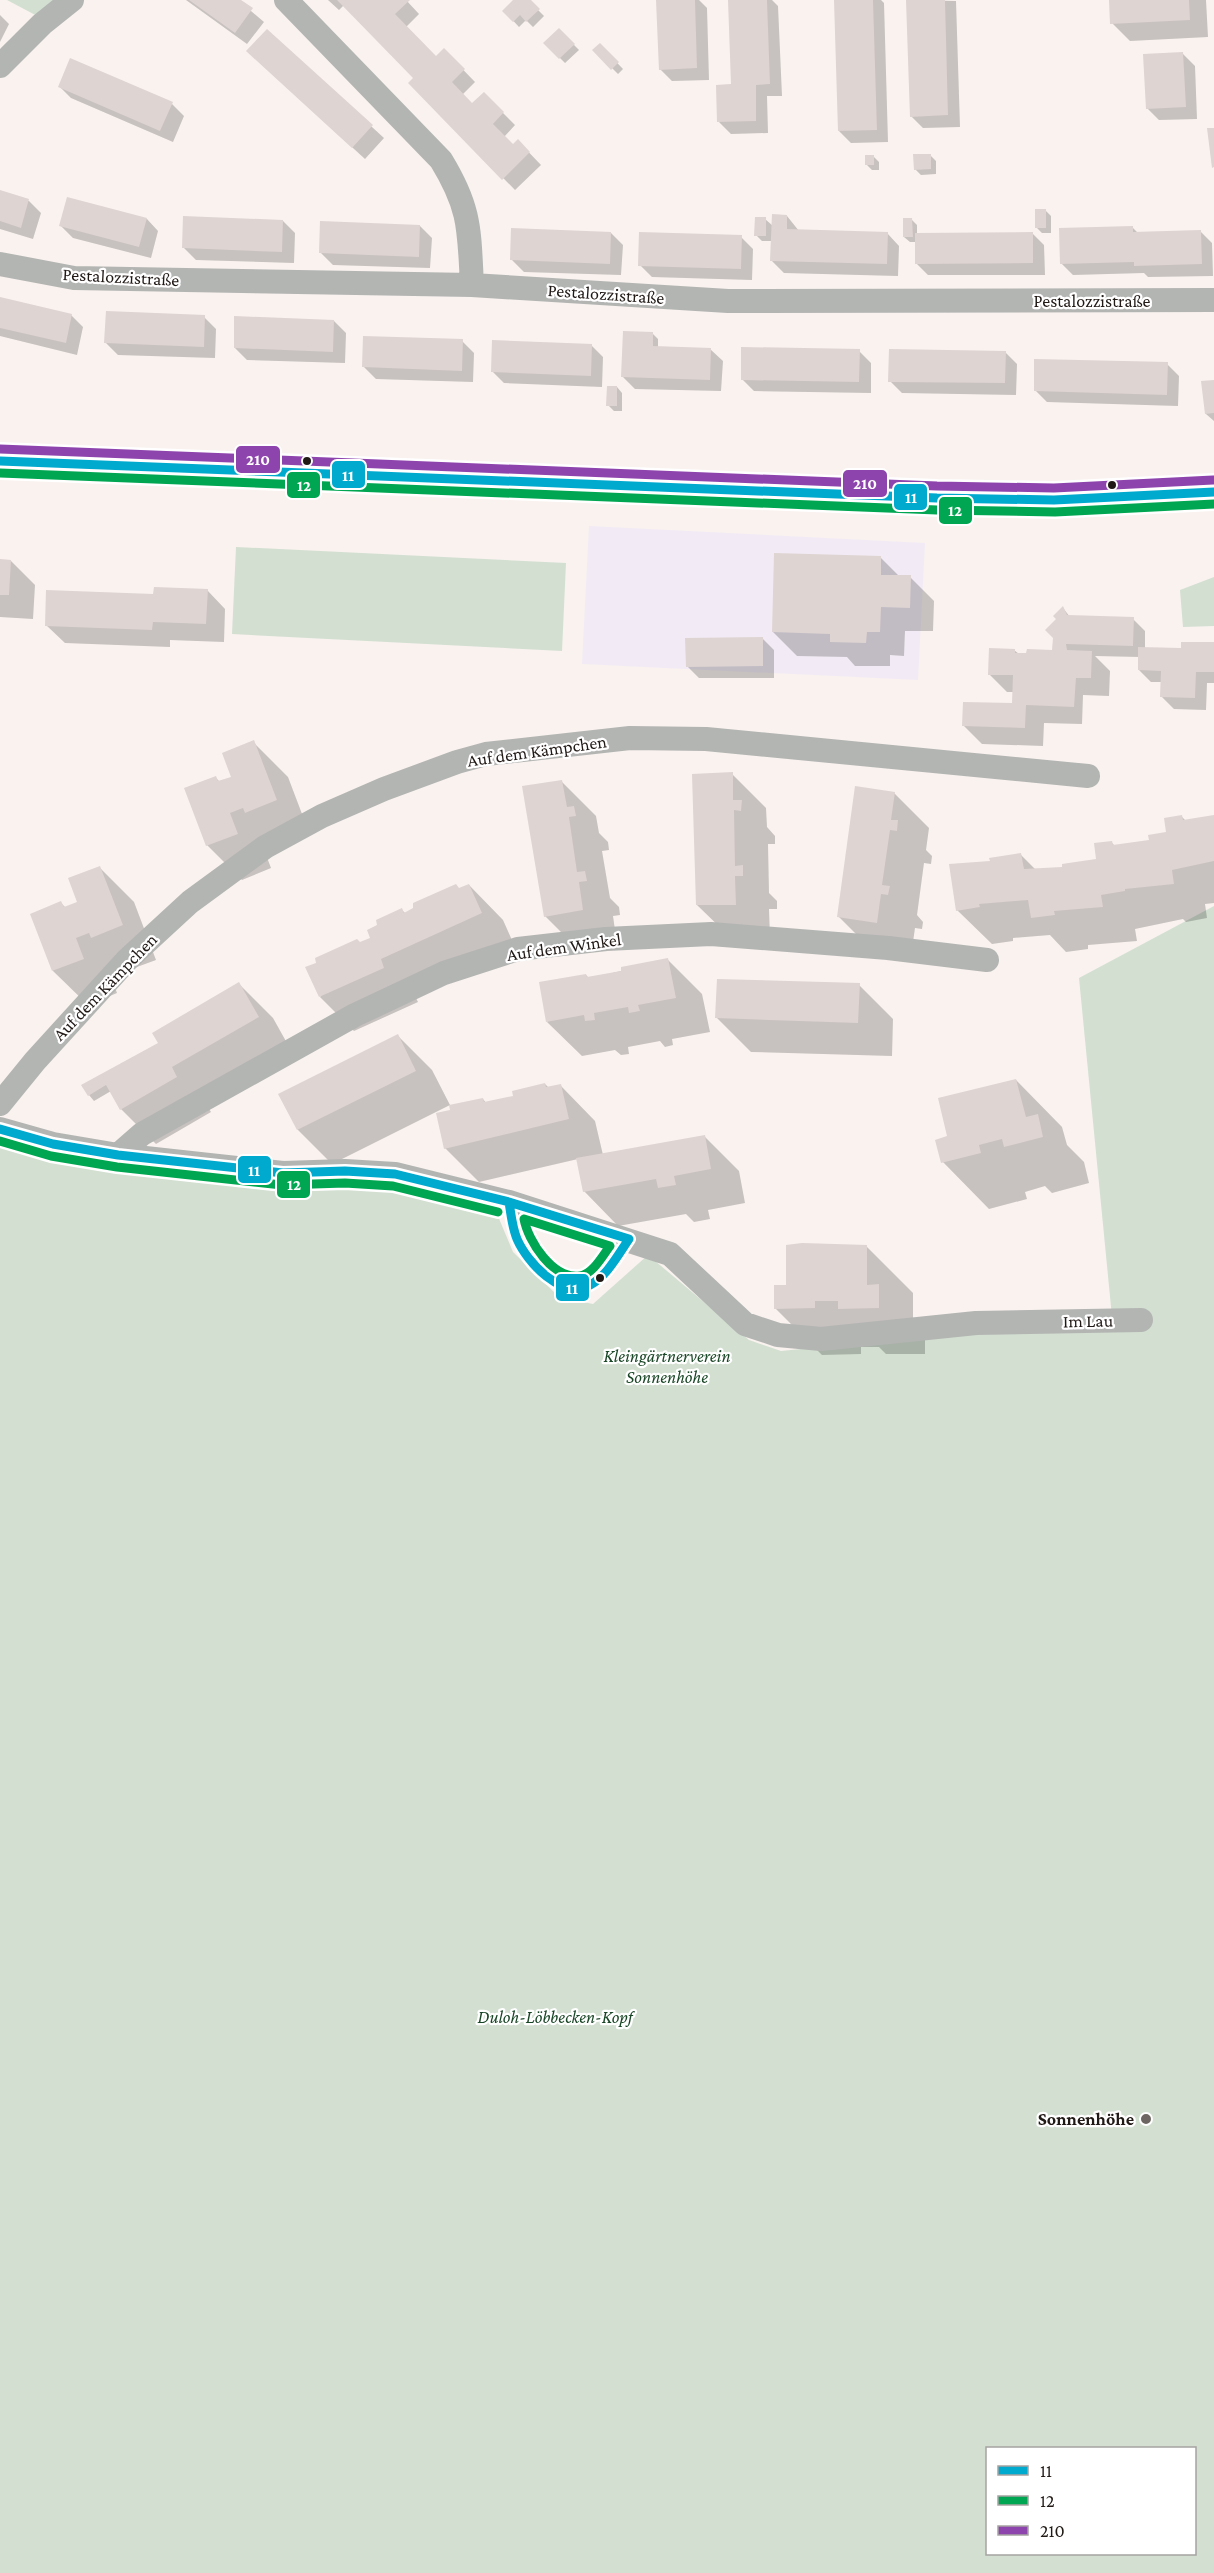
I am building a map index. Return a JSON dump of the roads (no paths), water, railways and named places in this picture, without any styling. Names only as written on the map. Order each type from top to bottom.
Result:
[{"type":"main road","points":[[0,461],[937,498],[1054,500],[1214,492]]},
{"type":"street","points":[[0,66],[42,24],[72,0]]},
{"type":"street","points":[[286,0],[441,160],[459,190],[468,218],[472,285]]},
{"type":"street","name":"Pestalozzistraße","points":[[0,264],[74,278],[472,285],[728,302],[1214,300]]},
{"type":"street","name":"Auf dem Kämpchen","points":[[0,1104],[35,1061],[127,960],[190,902],[265,848],[322,816],[384,789],[457,762],[486,754],[630,738],[706,739],[1088,776]]},
{"type":"street","name":"Auf dem Winkel","points":[[118,1155],[142,1134],[355,1015],[444,973],[518,949],[606,939],[711,934],[888,948],[987,960]]},
{"type":"street","name":"Im Lau","points":[[0,1129],[53,1144],[118,1155],[283,1173],[345,1171],[395,1174],[509,1202],[670,1254],[745,1324],[778,1335],[821,1339],[976,1323],[1141,1320]]},
{"type":"place","name":"Sonnenhöhe","points":[[1146,2119]]},
{"type":"park label","name":"Kleingärtnerverein Sonnenhöhe","points":[[667,1366]]},
{"type":"park label","name":"Duloh-Löbbecken-Kopf","points":[[555,2017]]}]
